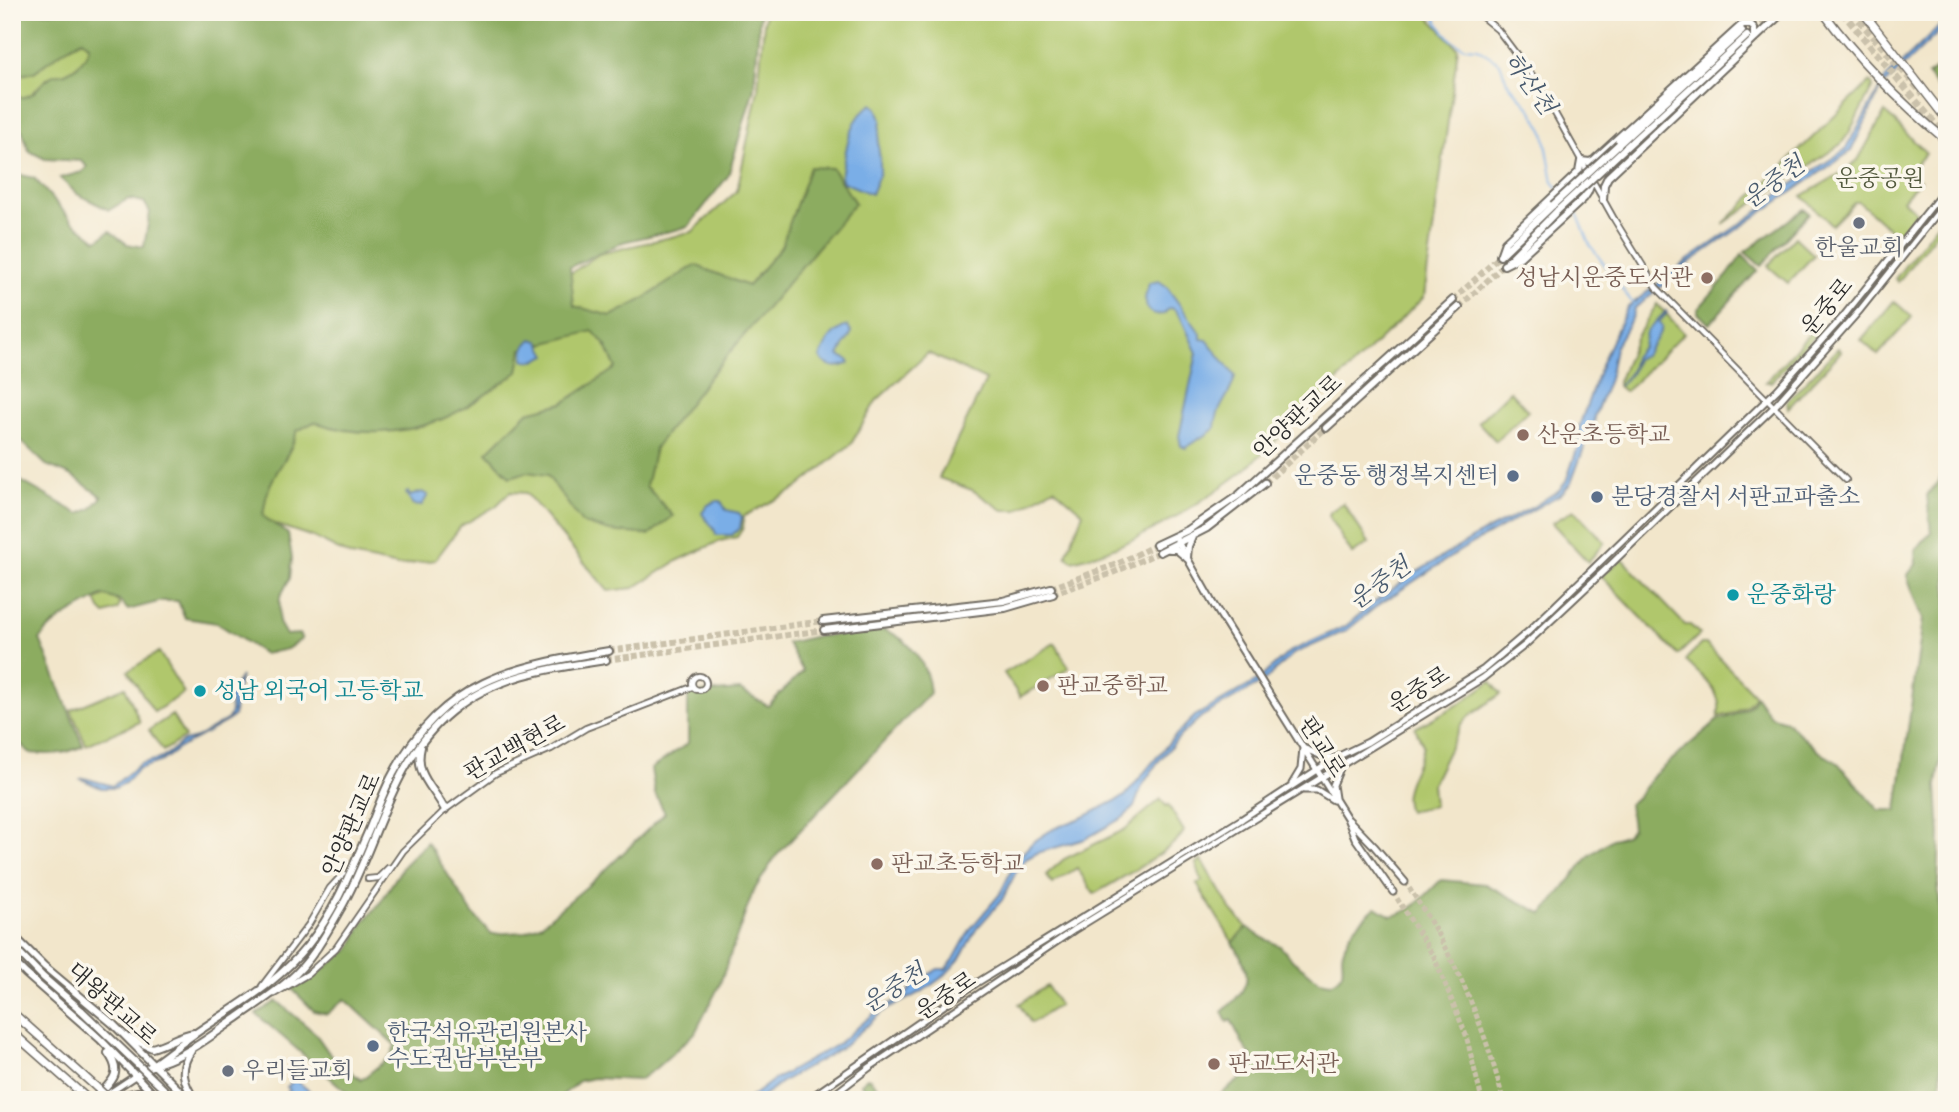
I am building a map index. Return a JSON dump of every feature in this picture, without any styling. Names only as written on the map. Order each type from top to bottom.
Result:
[{"type":"highway","points":[[1823,12],[1905,106],[1947,141]]},
{"type":"highway","points":[[1863,12],[1947,120]]},
{"type":"highway","points":[[12,1012],[108,1100]]},
{"type":"highway","points":[[12,1032],[89,1099]]},
{"type":"main road","points":[[1603,200],[1604,185],[1608,177],[1701,88],[1746,32],[1756,12]]},
{"type":"main road","points":[[1595,159],[1591,170],[1590,190],[1583,199],[1520,257],[1504,265],[1579,172],[1581,162],[1595,159],[1691,71],[1746,32],[1783,12]]},
{"type":"main road","points":[[1500,256],[1746,32]]},
{"type":"main road","points":[[1666,104],[1691,71]]},
{"type":"main road","points":[[1666,104],[1701,88]]},
{"type":"main road","points":[[1570,181],[1581,176],[1591,179],[1608,177]]},
{"type":"main road","name":"운중로","points":[[807,1100],[975,984],[1335,758],[1368,742],[1429,705],[1494,661],[1568,594],[1767,400],[1842,317],[1947,187]]},
{"type":"main road","points":[[1583,199],[1596,193],[1603,200]]},
{"type":"main road","name":"운중로","points":[[827,1100],[870,1067],[1074,930],[1459,695],[1525,645],[1774,407],[1860,310],[1947,201]]},
{"type":"main road","name":"안양판교로","points":[[1187,558],[1176,549],[1160,549],[1177,540],[1239,495],[1453,300]]},
{"type":"main road","name":"안양판교로","points":[[1326,428],[1459,306]]},
{"type":"main road","name":"안양판교로","points":[[1177,540],[1192,537],[1222,518],[1265,483]]},
{"type":"main road","points":[[1187,558],[1192,537]]},
{"type":"main road","points":[[1177,540],[1187,558]]},
{"type":"main road","name":"판교로","points":[[1187,558],[1336,802],[1405,883]]},
{"type":"main road","points":[[823,621],[1003,601],[1052,591],[1005,608],[824,630]]},
{"type":"main road","name":"안양판교로","points":[[135,1076],[255,996],[281,974],[308,944],[335,904],[392,775],[428,724],[457,699],[495,677],[543,662],[609,651]]},
{"type":"main road","name":"안양판교로","points":[[155,1065],[193,1049],[289,980],[315,950],[352,884],[398,778],[422,742],[452,711],[498,683],[544,669],[606,660]]},
{"type":"main road","points":[[422,742],[418,764],[421,773],[434,789],[445,810]]},
{"type":"main road","points":[[1291,786],[1301,769],[1303,748],[1335,758]]},
{"type":"main road","points":[[1336,802],[1333,785],[1340,767]]},
{"type":"main road","points":[[1298,793],[1316,790],[1336,802]]},
{"type":"main road","name":"판교로","points":[[1347,818],[1355,838],[1393,892]]},
{"type":"main road","name":"대왕판교로","points":[[12,934],[44,966],[113,1024],[189,1100]]},
{"type":"main road","name":"대왕판교로","points":[[12,945],[175,1100]]},
{"type":"main road","name":"대왕판교로","points":[[12,960],[100,1039],[158,1098]]},
{"type":"main road","points":[[113,1024],[133,1040],[152,1048],[165,1045],[184,1034],[196,1033]]},
{"type":"main road","points":[[89,1099],[113,1081],[116,1072],[112,1057],[100,1039]]},
{"type":"main road","points":[[193,1049],[187,1057],[183,1077],[195,1100]]},
{"type":"main road","points":[[99,1100],[135,1076]]},
{"type":"main road","points":[[108,1100],[136,1092],[158,1098]]},
{"type":"street","points":[[1476,12],[1498,30],[1538,83],[1646,271],[1670,301],[1846,480]]},
{"type":"street","name":"판교백현로","points":[[266,996],[278,993],[326,958],[346,936],[394,862],[445,810],[496,773],[551,749],[586,728],[692,687]]},
{"type":"street","points":[[376,892],[374,884],[368,879],[377,878],[394,862]]},
{"type":"street","points":[[255,996],[309,924],[330,888],[343,874]]},
{"type":"green space","points":[[12,12],[760,12],[754,88],[728,176],[688,227],[623,242],[570,267],[574,306],[611,316],[640,301],[695,265],[748,286],[781,247],[810,167],[832,168],[855,203],[710,376],[655,448],[646,486],[673,516],[649,535],[610,531],[582,523],[547,475],[527,472],[510,477],[487,452],[528,412],[563,403],[616,368],[606,346],[593,331],[522,349],[518,372],[481,398],[440,420],[409,429],[377,432],[345,430],[314,422],[297,431],[270,486],[263,516],[288,534],[292,558],[290,578],[280,597],[279,623],[286,635],[299,634],[302,639],[287,649],[264,654],[217,623],[185,618],[178,601],[162,601],[128,610],[120,601],[103,595],[61,619],[40,639],[83,746],[56,754],[29,753],[18,741],[16,709],[12,706],[12,476],[79,514],[91,509],[102,497],[71,475],[46,465],[12,432],[12,173],[34,178],[72,221],[97,240],[110,231],[127,244],[144,247],[150,212],[144,202],[128,199],[109,210],[77,194],[60,178],[82,172],[87,167],[82,161],[45,159],[29,151],[22,130],[12,127],[12,97],[20,98],[32,94],[48,78],[74,68],[85,58],[89,45],[82,40],[34,72],[12,77]]},
{"type":"green space","points":[[765,12],[1428,12],[1427,15],[1458,48],[1424,297],[1246,469],[1141,536],[1095,555],[1072,561],[1066,555],[1083,513],[1054,488],[1017,510],[1003,510],[972,490],[939,478],[986,380],[928,353],[876,401],[851,444],[796,489],[744,516],[743,528],[737,537],[720,541],[677,561],[634,588],[608,591],[526,493],[510,492],[496,506],[461,526],[435,560],[398,566],[351,556],[313,537],[256,518],[272,428],[568,275],[599,254],[692,232],[737,191],[758,89]]},
{"type":"green space","points":[[82,40],[89,45],[87,54],[78,65],[65,73],[48,78],[32,94],[20,98],[12,97],[12,77],[34,72]]},
{"type":"green space","points":[[1938,67],[1947,79],[1947,101],[1928,75]]},
{"type":"green space","points":[[1870,82],[1873,86],[1841,144],[1723,224]]},
{"type":"green space","name":"운중공원","points":[[1885,112],[1926,153],[1910,171],[1920,180],[1903,200],[1916,212],[1897,236],[1859,202],[1855,202],[1832,225],[1802,196],[1858,160]]},
{"type":"green space","points":[[1804,209],[1809,213],[1761,266],[1745,252]]},
{"type":"green space","points":[[1947,211],[1947,219],[1898,282],[1895,279]]},
{"type":"green space","points":[[1795,237],[1814,255],[1788,283],[1768,266]]},
{"type":"green space","points":[[1742,255],[1758,270],[1709,324],[1698,313],[1698,309]]},
{"type":"green space","points":[[1894,301],[1912,317],[1878,355],[1861,340]]},
{"type":"green space","points":[[1657,304],[1684,333],[1625,392],[1618,386],[1618,382],[1636,338]]},
{"type":"green space","points":[[1817,325],[1821,329],[1771,382],[1766,382]]},
{"type":"green space","points":[[1838,348],[1841,351],[1788,408],[1787,401]]},
{"type":"green space","points":[[1510,391],[1528,411],[1496,441],[1478,422]]},
{"type":"green space","points":[[1947,463],[1947,719],[1937,786],[1940,835],[1938,883],[1942,927],[1941,1100],[1213,1100],[1251,1071],[1256,1062],[1244,1046],[1231,1020],[1227,1022],[1222,1012],[1244,988],[1244,964],[1233,943],[1247,927],[1280,946],[1293,961],[1320,981],[1330,983],[1341,976],[1345,946],[1352,932],[1365,917],[1376,907],[1391,916],[1406,911],[1441,880],[1485,884],[1543,914],[1589,856],[1612,839],[1625,836],[1632,829],[1629,804],[1652,777],[1718,720],[1745,709],[1756,696],[1770,716],[1786,721],[1818,751],[1838,763],[1879,810],[1897,810],[1923,619],[1907,576],[1916,564],[1915,551],[1931,532],[1927,495],[1939,481]]},
{"type":"green space","points":[[1343,503],[1369,543],[1352,554],[1329,517],[1330,512]]},
{"type":"green space","points":[[1574,510],[1605,542],[1588,562],[1552,523]]},
{"type":"green space","points":[[1622,559],[1685,625],[1690,625],[1700,634],[1678,655],[1601,576]]},
{"type":"green space","points":[[105,596],[115,598],[120,605],[117,610],[105,614],[100,609],[96,600]]},
{"type":"green space","points":[[884,630],[902,640],[916,654],[926,673],[930,693],[776,856],[753,892],[719,986],[695,1033],[639,1080],[594,1078],[579,1081],[557,1100],[356,1100],[256,1014],[277,1001],[315,1033],[329,1053],[361,1080],[391,1056],[395,1045],[345,999],[327,1014],[314,1011],[291,988],[303,984],[350,949],[363,923],[380,903],[404,865],[427,842],[473,914],[491,934],[524,932],[542,924],[597,878],[665,813],[655,794],[651,769],[688,743],[688,694],[740,690],[768,706],[803,671],[787,643],[813,637]]},
{"type":"green space","points":[[1055,643],[1069,668],[1020,697],[1004,673]]},
{"type":"green space","points":[[1701,644],[1706,644],[1755,695],[1744,707],[1718,717],[1718,700],[1711,686],[1686,661]]},
{"type":"green space","points":[[159,652],[184,693],[154,712],[128,671]]},
{"type":"green space","points":[[1491,681],[1501,694],[1461,725],[1432,784],[1434,806],[1408,811],[1407,787],[1423,745],[1415,728],[1461,703]]},
{"type":"green space","points":[[125,687],[140,722],[86,745],[71,710]]},
{"type":"green space","points":[[172,715],[185,737],[163,751],[149,730]]},
{"type":"green space","points":[[1161,799],[1168,805],[1184,831],[1169,847],[1094,894],[1077,868],[1052,884],[1046,875],[1064,859],[1124,830]]},
{"type":"green space","points":[[1201,860],[1232,911],[1247,927],[1233,943],[1197,884],[1202,881],[1196,863]]},
{"type":"green space","points":[[1047,986],[1059,1005],[1031,1023],[1019,1004]]},
{"type":"green space","points":[[867,1078],[880,1090],[883,1100],[872,1100],[861,1084]]},
{"type":"water","points":[[1947,19],[1947,24],[1882,87],[1851,151],[1690,262],[1635,308],[1615,347],[1609,379],[1595,415],[1594,429],[1588,437],[1571,483],[1561,494],[1461,550],[1377,606],[1346,631],[1293,654],[1263,682],[1201,717],[1157,763],[1142,786],[1134,807],[1124,817],[1085,839],[1037,853],[1026,859],[1002,900],[977,928],[959,960],[944,976],[923,991],[882,1012],[845,1045],[828,1056],[783,1081],[757,1100],[747,1100],[772,1081],[838,1044],[877,1011],[906,995],[914,984],[938,969],[946,969],[971,928],[1000,894],[1017,859],[1033,842],[1053,829],[1125,796],[1171,740],[1195,716],[1257,681],[1289,652],[1346,626],[1412,575],[1559,490],[1566,481],[1580,441],[1579,427],[1603,360],[1627,308],[1688,260],[1763,208],[1782,191],[1845,150],[1885,79]]},
{"type":"water","points":[[872,104],[877,108],[881,119],[878,145],[880,172],[871,194],[843,182],[841,176],[853,127],[864,110]]},
{"type":"water","points":[[1159,281],[1166,286],[1201,334],[1201,339],[1207,340],[1235,376],[1218,414],[1215,428],[1186,448],[1181,446],[1179,436],[1197,353],[1174,309],[1169,308],[1164,314],[1154,315],[1147,309],[1145,298],[1149,283]]},
{"type":"water","points":[[1666,311],[1659,322],[1662,327],[1657,338],[1645,355],[1636,359],[1632,372],[1619,386],[1631,371],[1634,357],[1643,346],[1646,332]]},
{"type":"water","points":[[847,326],[852,332],[839,355],[850,363],[830,366],[820,358],[822,353],[833,335]]},
{"type":"water","points":[[532,339],[539,341],[547,355],[535,361],[524,360],[525,348]]},
{"type":"water","points":[[422,492],[428,495],[422,505],[417,506],[412,504],[406,493],[410,496]]},
{"type":"water","points":[[721,501],[726,510],[739,513],[742,517],[740,528],[732,535],[716,535],[702,513],[708,505]]},
{"type":"water","points":[[241,676],[235,697],[234,715],[229,720],[162,761],[138,769],[125,783],[115,788],[101,788],[81,779],[113,786],[140,764],[162,758],[184,741],[196,738],[228,719],[231,712],[229,695]]},
{"type":"water","points":[[295,1079],[314,1095],[318,1093],[325,1100],[281,1100],[290,1090],[287,1087]]},
{"type":"waterway","name":"하산천","points":[[1433,12],[1439,25],[1452,40],[1464,47],[1477,48],[1500,63],[1507,82],[1531,109],[1544,132],[1553,182],[1558,188]]},
{"type":"waterway","name":"하산천","points":[[1570,204],[1577,213],[1590,245],[1634,305]]},
{"type":"tunnel","points":[[1742,31],[1764,12]]},
{"type":"tunnel","points":[[1747,36],[1772,12]]},
{"type":"tunnel","points":[[1842,12],[1947,138]]},
{"type":"tunnel","points":[[1852,12],[1923,94]]},
{"type":"tunnel","points":[[1453,300],[1500,256]]},
{"type":"tunnel","points":[[1459,307],[1504,265]]},
{"type":"tunnel","points":[[1265,483],[1326,428]]},
{"type":"tunnel","points":[[1051,588],[1117,564],[1156,545]]},
{"type":"tunnel","points":[[1053,594],[1110,574],[1160,552]]},
{"type":"tunnel","points":[[609,651],[823,621]]},
{"type":"tunnel","points":[[606,660],[824,630]]},
{"type":"tunnel","points":[[1405,882],[1437,933],[1464,987],[1486,1042],[1503,1100]]},
{"type":"tunnel","points":[[1393,892],[1434,957],[1466,1035],[1482,1100]]},
{"type":"place","name":"한울교회","points":[[1859,223]]},
{"type":"place","name":"성남시운중도서관","points":[[1707,278]]},
{"type":"place","name":"산운초등학교","points":[[1523,435]]},
{"type":"place","name":"운중동 행정복지센터","points":[[1513,476]]},
{"type":"place","name":"분당경찰서 서판교파출소","points":[[1597,497]]},
{"type":"place","name":"운중화랑","points":[[1733,595]]},
{"type":"place","name":"판교중학교","points":[[1043,686]]},
{"type":"place","name":"성남 외국어 고등학교","points":[[200,691]]},
{"type":"place","name":"판교초등학교","points":[[877,864]]},
{"type":"place","name":"한국석유관리원본사 수도권남부본부","points":[[373,1046]]},
{"type":"place","name":"판교도서관","points":[[1214,1064]]},
{"type":"place","name":"우리들교회","points":[[228,1071]]},
{"type":"water label","name":"운중천","points":[[1774,183]]},
{"type":"water label","name":"운중천","points":[[1380,584]]},
{"type":"water label","name":"운중천","points":[[894,989]]}]
